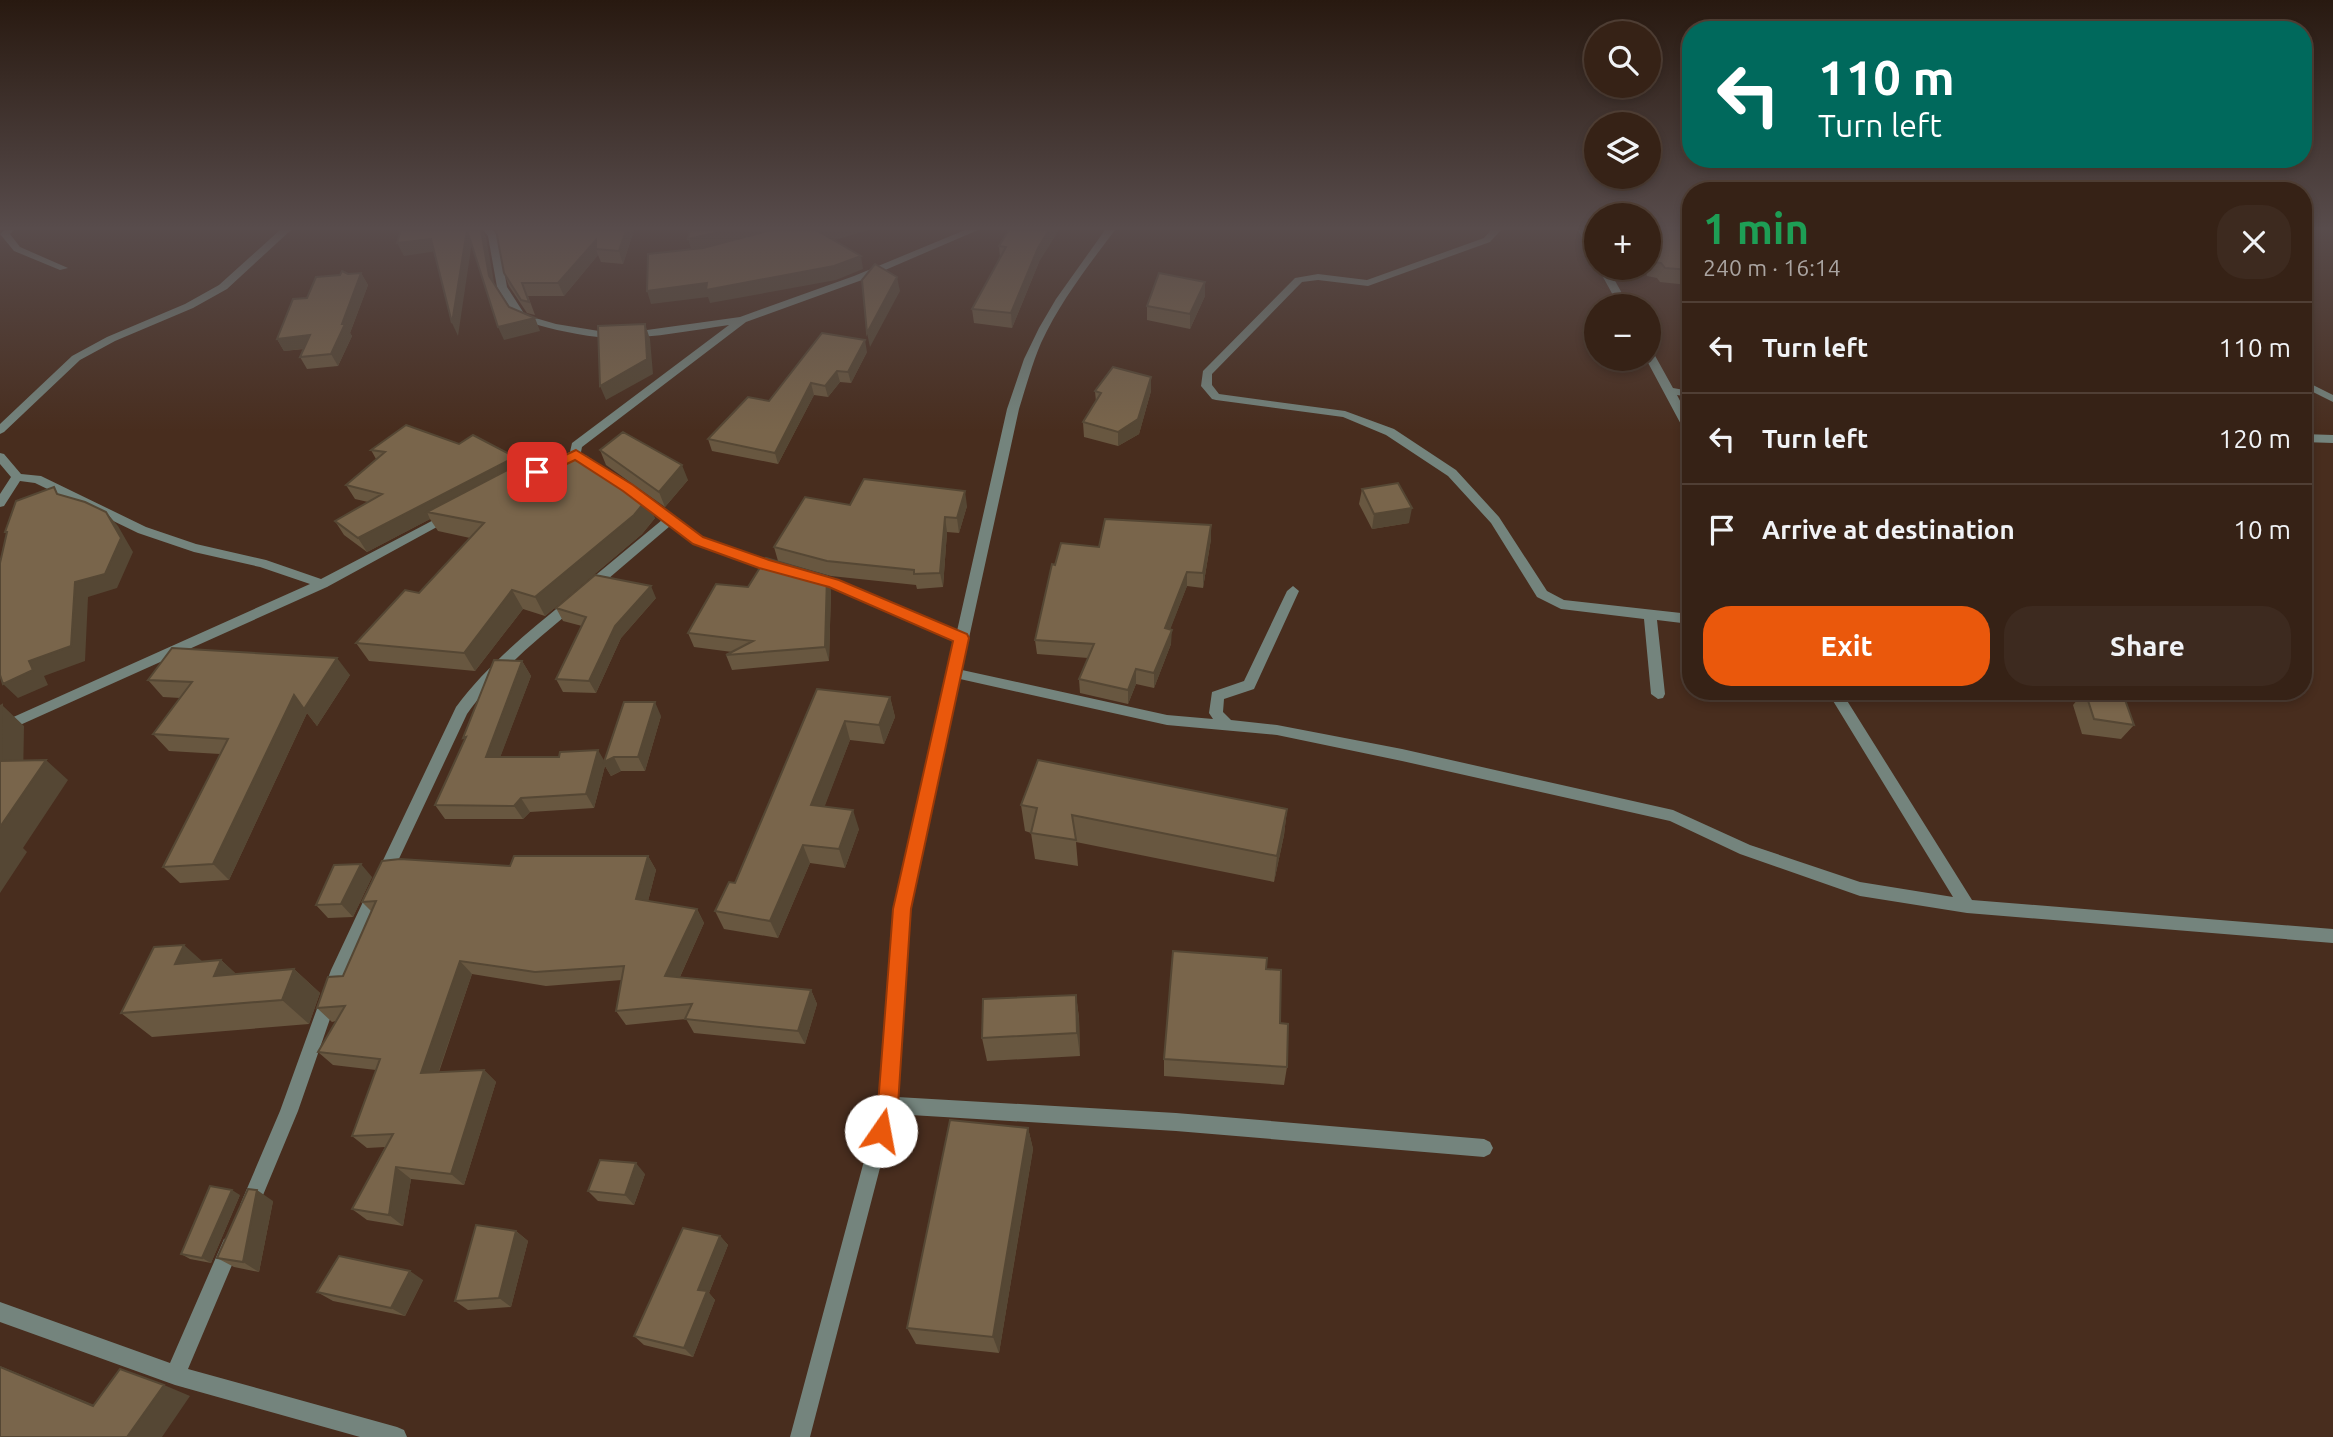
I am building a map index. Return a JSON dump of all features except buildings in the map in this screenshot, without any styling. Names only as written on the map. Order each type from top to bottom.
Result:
[{"type":"street","points":[[0,430],[76,358],[111,339],[205,297]]},
{"type":"street","points":[[508,297],[521,317],[555,327],[599,334],[647,333],[742,320],[805,297]]},
{"type":"street","points":[[800,1437],[888,1105],[902,909],[1013,409],[1036,344],[1062,297]]},
{"type":"street","points":[[1281,297],[1207,373],[1206,386],[1216,397],[1345,414],[1390,432],[1452,473],[1495,520],[1542,594],[1561,604],[1682,618]]},
{"type":"street","points":[[541,471],[582,458],[576,446],[742,320]]},
{"type":"street","points":[[1659,371],[1682,414]]},
{"type":"street","points":[[2312,388],[2333,399]]},
{"type":"street","points":[[1670,391],[1682,393]]},
{"type":"street","points":[[2312,438],[2333,439]]},
{"type":"street","points":[[0,457],[17,477],[37,479],[142,530],[194,548],[262,562],[322,583]]},
{"type":"street","points":[[0,503],[17,477]]},
{"type":"street","points":[[628,488],[698,541],[834,584],[961,638]]},
{"type":"street","points":[[0,729],[322,583],[468,507]]},
{"type":"street","points":[[175,1375],[289,1111],[339,970],[461,711],[479,686],[508,657],[669,521]]},
{"type":"street","points":[[1228,727],[1216,713],[1217,696],[1248,685],[1293,591]]},
{"type":"street","points":[[1650,615],[1658,694]]},
{"type":"street","points":[[954,673],[1167,720],[1276,730],[1402,755],[1674,816],[1745,850],[1860,889],[1967,906],[2333,936]]},
{"type":"street","points":[[1840,700],[1967,906]]},
{"type":"street","points":[[888,1105],[1176,1122],[1484,1148]]},
{"type":"street","points":[[0,1312],[175,1375],[397,1437]]},
{"type":"route","points":[[537,472],[576,454],[628,488],[698,541],[834,584],[961,638],[902,909],[888,1105],[881,1131]]}]
